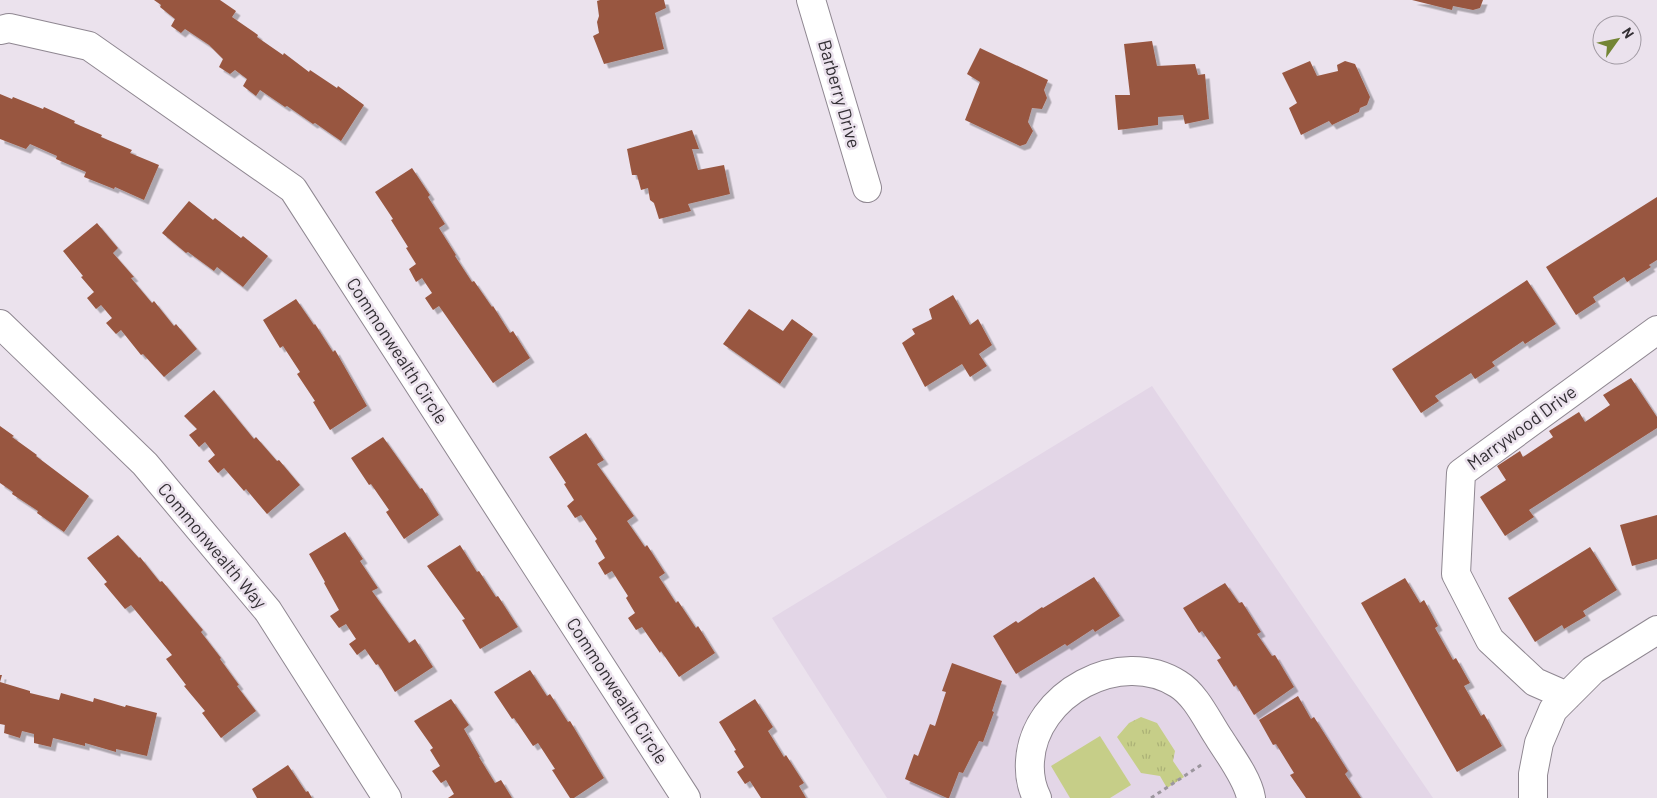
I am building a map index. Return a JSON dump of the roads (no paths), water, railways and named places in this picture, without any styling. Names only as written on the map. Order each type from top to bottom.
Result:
[{"type":"street","name":"Barberry Drive","points":[[814,1],[867,188]]},
{"type":"street","name":"Commonwealth Circle","points":[[0,30],[8,28],[89,46],[293,189],[686,798]]},
{"type":"street","name":"Commonwealth Way","points":[[0,324],[144,464],[268,612],[388,798]]},
{"type":"street","name":"Marrywood Drive","points":[[1567,696],[1535,682],[1490,640],[1456,574],[1461,473],[1657,330]]},
{"type":"street","points":[[1533,798],[1533,774],[1540,743],[1553,710],[1593,670],[1657,630]]},
{"type":"street","points":[[1038,798],[1033,789],[1030,754],[1034,739],[1051,708],[1070,692],[1093,680],[1111,673],[1141,670],[1166,677],[1179,684],[1188,692],[1226,749],[1242,776],[1251,798]]}]
